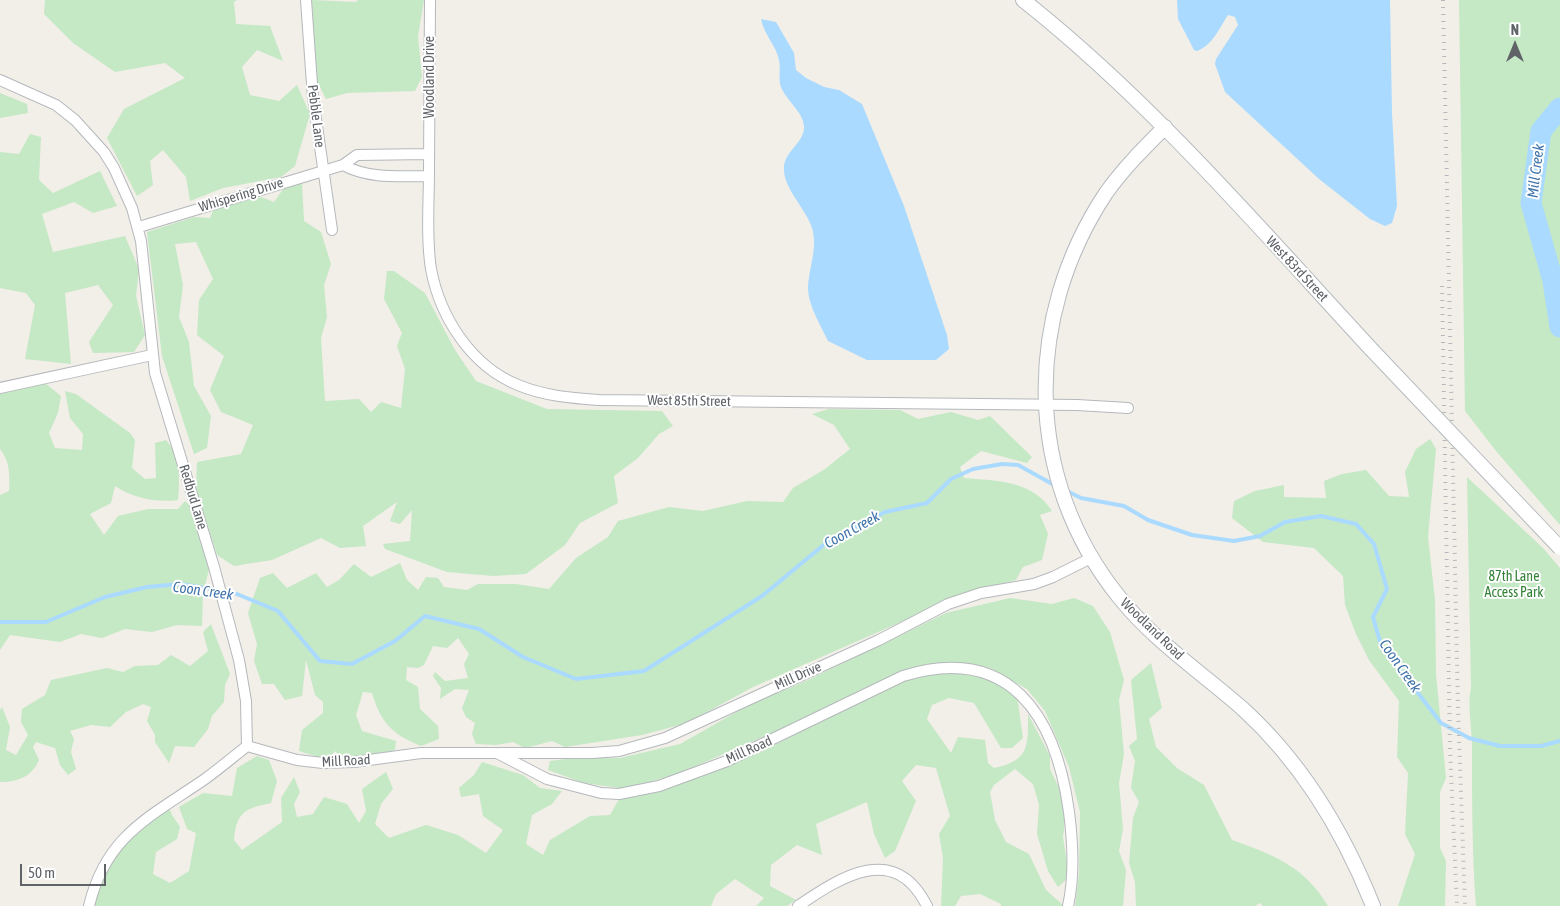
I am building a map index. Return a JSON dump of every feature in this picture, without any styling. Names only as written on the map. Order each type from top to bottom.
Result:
[{"type":"main road","name":"West 83rd Street","points":[[1023,0],[1100,65],[1165,127],[1560,548]]},
{"type":"main road","name":"Woodland Road","points":[[1165,127],[1111,186],[1076,248],[1052,316],[1046,364],[1045,405],[1051,451],[1062,492],[1078,532],[1091,558],[1111,587],[1138,618],[1244,710],[1283,752],[1330,820],[1355,865],[1373,906]]},
{"type":"street","name":"Pebble Lane","points":[[306,0],[313,98],[325,170],[332,230]]},
{"type":"street","name":"Woodland Drive","points":[[429,154],[430,0]]},
{"type":"street","name":"Redbud Lane","points":[[0,80],[56,106],[75,120],[93,138],[114,168],[138,227],[155,373],[222,596],[244,687],[247,746]]},
{"type":"street","name":"Whispering Drive","points":[[138,227],[343,165],[357,155],[429,154]]},
{"type":"street","name":"West 85th Street","points":[[429,154],[431,268],[446,316],[458,336],[477,357],[498,375],[516,385],[560,397],[600,400],[1045,405],[1128,408]]},
{"type":"street","points":[[343,165],[356,172],[372,175],[429,176]]},
{"type":"street","points":[[0,388],[152,355]]},
{"type":"street","name":"Mill Drive","points":[[497,753],[592,753],[619,751],[665,738],[878,640],[948,604],[981,593],[1034,584],[1053,578],[1091,558]]},
{"type":"street","name":"Mill Road","points":[[247,746],[298,760],[323,763],[354,762],[421,753],[497,753],[547,779],[584,790],[619,794],[638,791],[727,761],[903,676],[934,668],[974,669],[993,675],[1010,685],[1025,698],[1039,717],[1052,744],[1067,797],[1072,838],[1073,875],[1068,906]]},
{"type":"street","points":[[89,906],[99,874],[119,841],[160,808],[206,778],[247,746]]},
{"type":"street","points":[[798,906],[821,890],[853,875],[881,868],[892,870],[905,876],[927,906]]},
{"type":"green space","points":[[45,0],[237,0],[234,2],[236,24],[270,26],[283,61],[257,50],[242,67],[250,95],[279,101],[297,85],[310,114],[295,166],[281,177],[223,188],[190,201],[186,177],[163,150],[150,161],[153,185],[137,196],[107,138],[124,109],[185,78],[165,63],[115,72],[73,43],[44,14]]},
{"type":"green space","points":[[312,0],[356,2],[358,0],[424,0],[418,36],[422,77],[415,91],[347,93],[326,99],[315,77]]},
{"type":"green space","points":[[1459,0],[1560,0],[1560,525],[1496,451],[1465,411]]},
{"type":"green space","points":[[0,93],[27,104],[28,113],[0,118]]},
{"type":"green space","points":[[30,134],[41,137],[39,180],[53,193],[100,171],[117,206],[93,213],[74,202],[42,214],[53,252],[125,236],[139,269],[136,296],[145,335],[134,352],[93,353],[89,342],[113,305],[98,285],[65,293],[71,364],[25,359],[35,305],[26,293],[0,288],[0,152],[19,154]]},
{"type":"green space","points":[[302,183],[304,221],[321,232],[331,264],[324,285],[327,317],[321,338],[325,401],[359,399],[371,412],[381,402],[401,408],[405,369],[397,346],[402,333],[384,299],[387,271],[394,271],[425,293],[455,350],[476,381],[547,409],[662,411],[673,426],[659,434],[638,458],[614,476],[618,503],[580,523],[565,545],[526,574],[493,576],[447,572],[385,549],[383,544],[410,541],[412,510],[400,524],[390,521],[397,502],[363,526],[366,546],[340,548],[321,538],[272,560],[234,566],[217,555],[196,489],[197,462],[241,454],[253,425],[221,412],[210,390],[224,356],[197,335],[199,300],[213,279],[196,242],[175,244],[183,285],[179,317],[189,342],[194,386],[211,416],[207,448],[194,454],[162,356],[147,232],[194,217],[210,218],[214,208],[261,197],[274,202],[286,185]]},
{"type":"green space","points":[[45,383],[61,396],[58,413],[49,433],[55,448],[82,450],[83,434],[70,418],[65,391],[76,394],[130,433],[135,440],[132,468],[145,479],[156,478],[155,443],[166,440],[171,447],[178,468],[178,500],[145,499],[129,494],[115,486],[111,503],[90,514],[104,535],[118,516],[148,509],[178,509],[185,501],[192,507],[210,565],[203,594],[202,626],[177,625],[152,632],[125,629],[102,638],[81,634],[60,642],[10,635],[0,650],[0,495],[9,491],[9,469],[0,449],[0,393]]},
{"type":"green space","points":[[829,409],[900,410],[918,419],[951,412],[978,420],[990,416],[1032,457],[1027,463],[981,451],[960,467],[964,478],[1013,484],[1035,493],[1044,501],[1052,511],[1040,515],[1048,534],[1042,560],[1023,567],[1016,580],[969,593],[926,611],[753,687],[687,723],[642,735],[565,747],[552,741],[525,748],[513,742],[496,745],[476,744],[472,734],[475,723],[466,717],[462,708],[469,690],[455,689],[440,699],[441,688],[433,676],[435,672],[445,681],[468,678],[464,664],[469,654],[458,638],[447,648],[433,646],[424,665],[418,668],[407,667],[406,680],[418,687],[420,709],[438,726],[439,739],[421,746],[402,737],[384,720],[372,693],[363,692],[356,715],[362,731],[396,741],[395,750],[376,756],[364,754],[360,757],[342,759],[335,751],[328,760],[299,751],[302,730],[323,713],[323,702],[315,695],[306,660],[302,696],[285,700],[274,684],[262,684],[254,661],[257,644],[248,613],[260,578],[273,573],[287,588],[316,573],[327,587],[339,580],[354,564],[371,577],[400,563],[407,580],[418,590],[426,577],[438,578],[444,587],[467,590],[478,584],[516,584],[549,589],[576,558],[608,537],[618,521],[669,507],[703,511],[747,501],[783,502],[793,488],[825,469],[850,449],[834,425],[812,414]]},
{"type":"green space","points":[[1430,439],[1436,449],[1428,537],[1435,600],[1436,674],[1446,778],[1440,792],[1440,848],[1446,861],[1445,906],[1398,906],[1415,854],[1405,834],[1408,773],[1397,757],[1399,701],[1369,660],[1356,634],[1345,605],[1343,576],[1314,548],[1263,542],[1232,518],[1234,501],[1255,491],[1284,485],[1284,497],[1326,498],[1324,481],[1342,474],[1366,470],[1389,496],[1409,497],[1405,472],[1416,449]]},
{"type":"green space","name":"87th Lane Access Park","points":[[1467,477],[1543,548],[1560,568],[1560,906],[1476,906],[1470,708]]},
{"type":"green space","points":[[1010,598],[1052,604],[1074,598],[1093,606],[1110,632],[1124,680],[1119,700],[1124,754],[1119,783],[1123,829],[1119,851],[1126,870],[1123,906],[1075,906],[1079,874],[1080,812],[1069,767],[1045,711],[1027,689],[990,668],[950,662],[891,676],[804,719],[680,773],[626,789],[584,783],[548,770],[550,761],[573,758],[620,758],[680,744],[747,706],[808,680],[946,613]]},
{"type":"green space","points":[[211,624],[230,674],[225,685],[224,702],[212,716],[208,729],[194,747],[175,746],[169,763],[155,742],[155,735],[147,721],[151,707],[143,704],[126,712],[110,727],[91,725],[70,731],[74,739],[71,752],[76,769],[68,775],[60,765],[55,748],[36,742],[33,747],[39,760],[32,771],[18,780],[0,782],[0,710],[2,707],[10,727],[6,750],[16,755],[28,735],[21,722],[22,709],[45,695],[51,680],[107,668],[123,672],[135,666],[158,665],[171,655],[190,666],[208,651],[203,632]]},
{"type":"green space","points":[[1151,663],[1162,708],[1149,719],[1156,747],[1177,768],[1204,785],[1232,840],[1275,857],[1298,871],[1319,892],[1328,906],[1263,906],[1260,903],[1255,906],[1136,906],[1135,882],[1129,863],[1133,818],[1139,802],[1131,788],[1135,761],[1129,746],[1137,739],[1131,680]]},
{"type":"green space","points":[[930,673],[967,673],[986,677],[1017,696],[1023,738],[1012,748],[1001,748],[974,703],[949,698],[932,705],[927,719],[951,753],[958,737],[985,740],[988,763],[994,768],[1014,761],[1021,756],[1027,743],[1028,714],[1050,756],[1050,769],[1060,790],[1066,814],[1063,837],[1069,877],[1058,887],[1048,871],[1037,834],[1039,805],[1033,784],[1015,769],[994,785],[990,792],[995,820],[1006,842],[1029,854],[1046,890],[1064,906],[1001,906],[1001,904],[980,894],[961,896],[955,906],[941,906],[943,858],[939,834],[950,816],[936,768],[916,765],[902,781],[916,801],[895,851],[885,858],[874,834],[867,802],[816,824],[822,855],[797,845],[771,865],[770,886],[796,900],[787,906],[756,906],[764,898],[735,879],[716,894],[711,906],[94,906],[100,886],[118,850],[132,836],[169,807],[180,827],[177,839],[156,852],[153,874],[170,883],[189,871],[196,833],[187,829],[179,807],[203,793],[232,796],[237,768],[257,756],[269,760],[277,781],[271,803],[255,807],[240,817],[234,840],[242,850],[282,822],[281,798],[294,777],[300,792],[294,804],[297,817],[313,814],[324,797],[347,804],[359,823],[366,811],[362,789],[386,772],[393,789],[381,804],[375,824],[389,838],[426,825],[458,835],[486,853],[503,830],[483,816],[479,794],[461,797],[459,788],[474,775],[482,762],[523,775],[540,788],[562,791],[552,804],[532,815],[526,844],[543,855],[550,840],[590,816],[610,815],[619,799],[642,795],[759,753],[899,681]]},
{"type":"water","points":[[1177,0],[1390,0],[1392,113],[1397,206],[1392,223],[1385,226],[1370,219],[1319,179],[1225,92],[1215,64],[1216,59],[1238,25],[1235,17],[1228,15],[1212,40],[1197,51],[1194,50],[1178,19]]},
{"type":"water","points":[[761,19],[776,22],[794,53],[796,70],[806,78],[824,87],[839,90],[862,104],[904,206],[947,335],[949,349],[936,360],[867,360],[828,341],[815,315],[808,288],[813,258],[814,235],[809,220],[790,190],[784,174],[785,160],[804,132],[803,121],[781,87],[780,63]]},
{"type":"waterway","name":"Mill Creek","points":[[1560,108],[1541,131],[1531,203],[1553,281],[1560,327]]},
{"type":"waterway","name":"Coon Creek","points":[[0,622],[46,622],[105,597],[147,587],[180,584],[232,592],[278,611],[320,661],[352,664],[395,641],[425,616],[479,629],[523,657],[576,679],[644,671],[762,596],[826,543],[885,512],[927,503],[951,479],[973,469],[1002,464],[1018,465],[1056,486]]},
{"type":"waterway","name":"Coon Creek","points":[[1067,491],[1081,498],[1124,506],[1148,520],[1192,535],[1234,541],[1260,536],[1285,522],[1321,516],[1356,524],[1374,544],[1387,589],[1373,617],[1381,645],[1441,723],[1469,738],[1500,746],[1541,746],[1560,741]]},
{"type":"railway","points":[[1443,0],[1458,708],[1465,906]]},
{"type":"railway","points":[[1442,286],[1450,749],[1457,906]]}]
